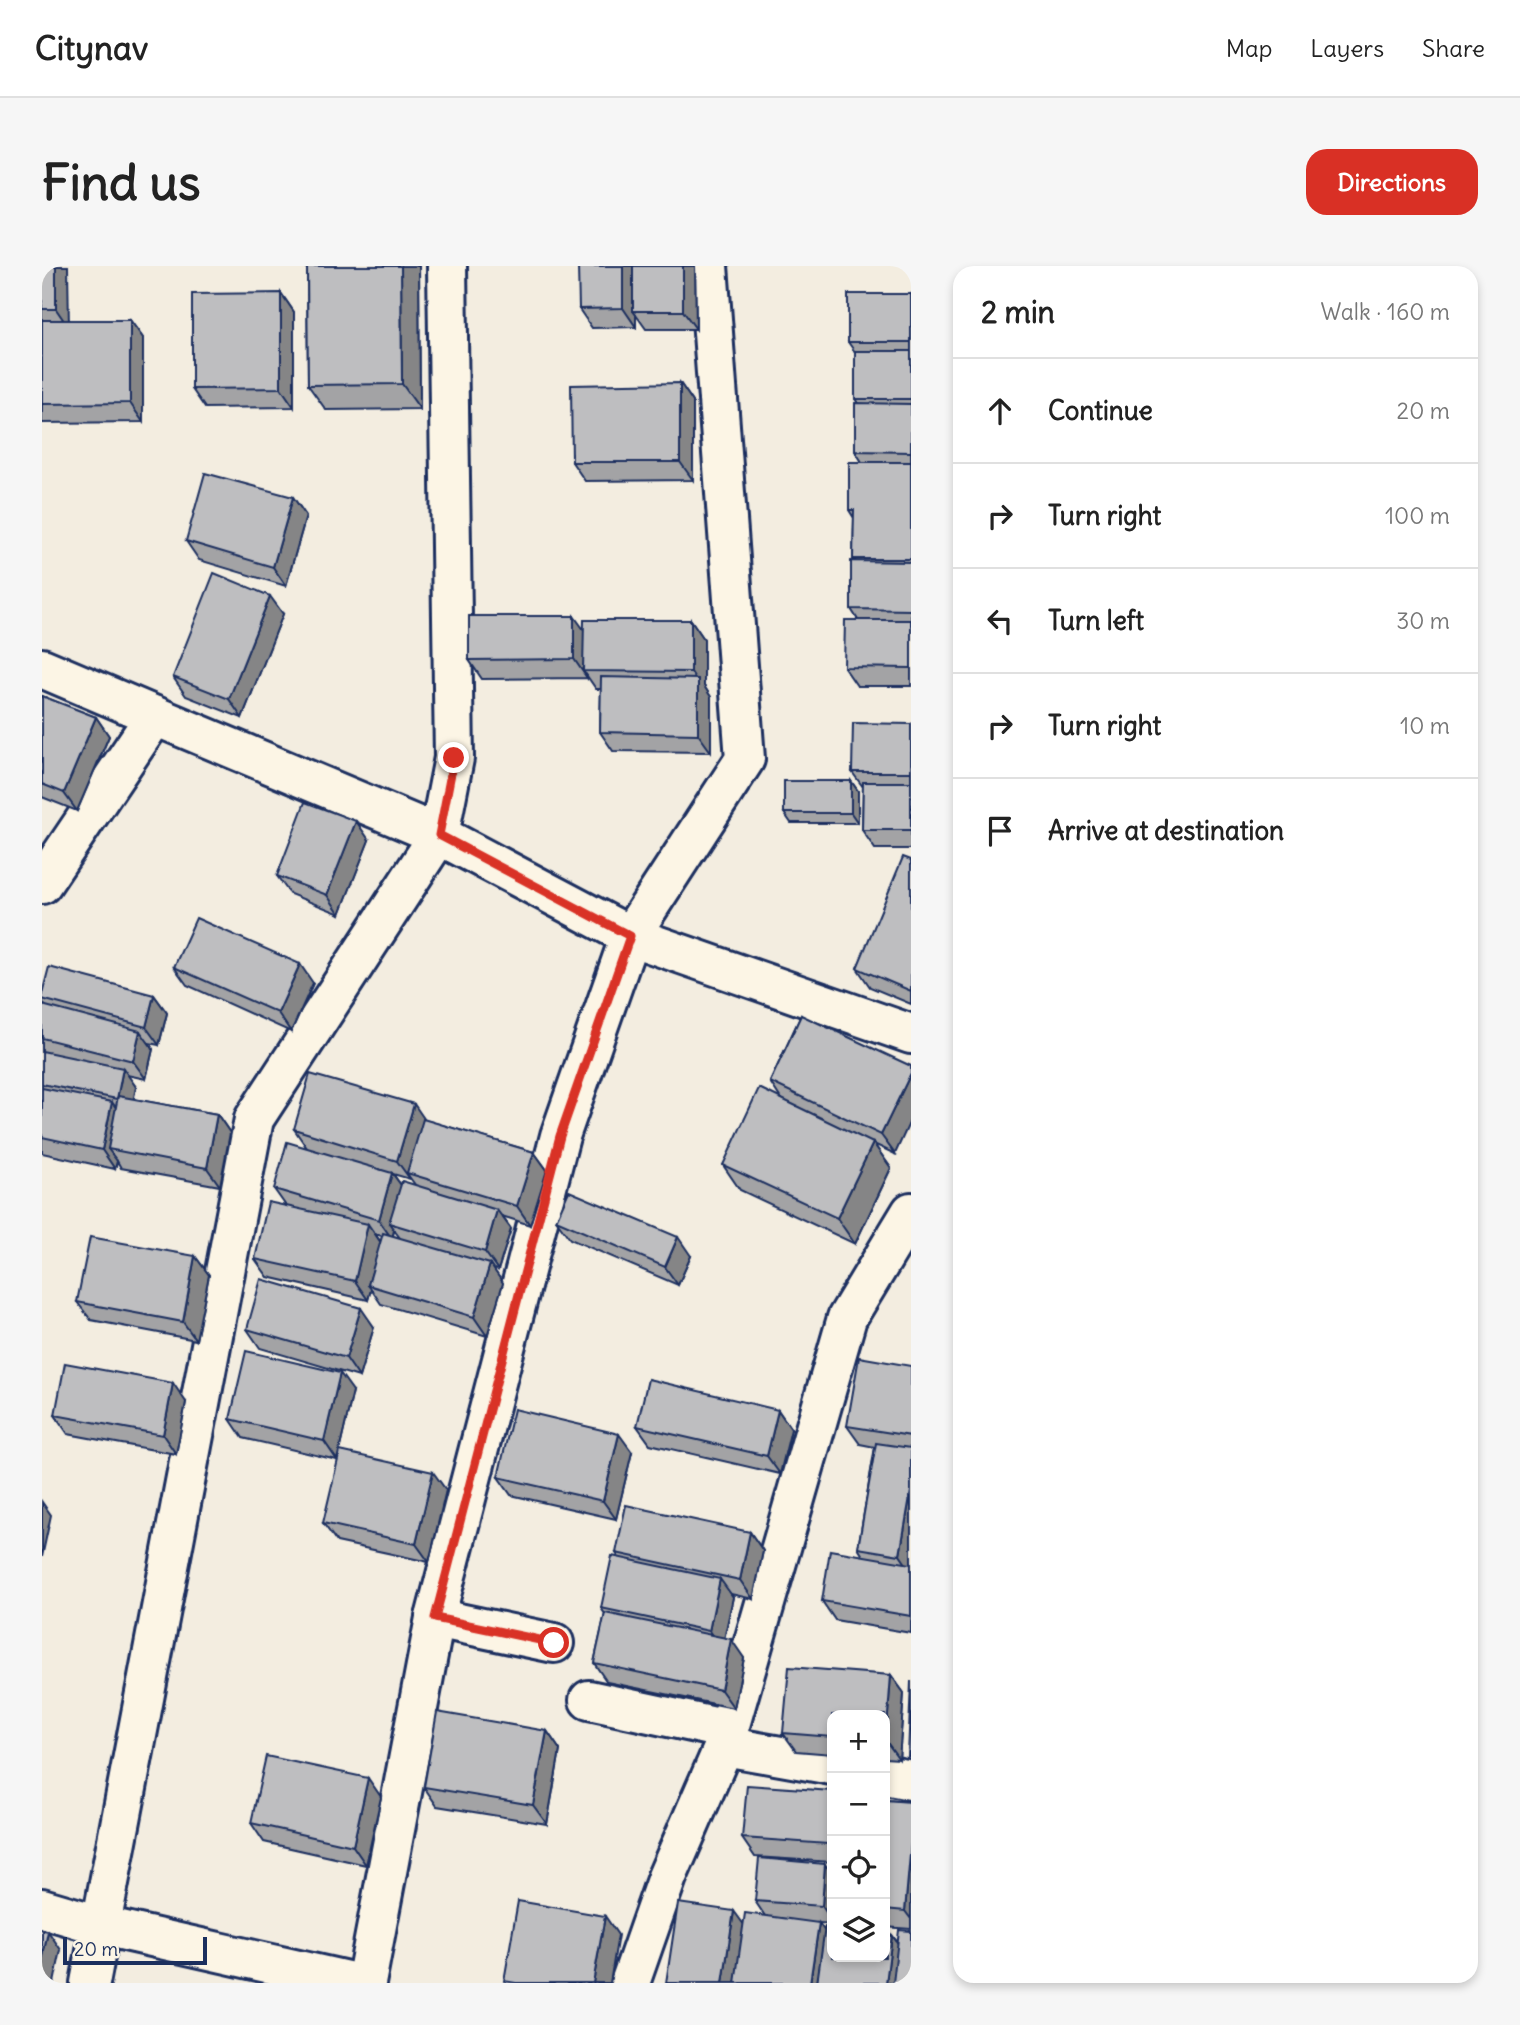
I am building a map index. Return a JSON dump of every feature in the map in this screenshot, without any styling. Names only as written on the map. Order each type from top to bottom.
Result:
[{"type":"street","points":[[90,1983],[103,1926],[254,1119],[439,835],[454,758],[447,266]]},
{"type":"street","points":[[366,1983],[435,1618],[560,1136],[630,936],[745,759],[708,266]]},
{"type":"street","points":[[42,668],[439,835],[630,936],[911,1034]]},
{"type":"street","points":[[42,884],[155,716]]},
{"type":"street","points":[[630,1983],[667,1877],[727,1738],[847,1318],[911,1212]]},
{"type":"street","points":[[435,1618],[554,1643]]},
{"type":"street","points":[[589,1700],[827,1764]]},
{"type":"street","points":[[890,1776],[911,1780]]},
{"type":"street","points":[[42,1908],[103,1926],[356,1983]]},
{"type":"building","points":[[42,266],[56,266],[56,309],[42,309]]},
{"type":"building","points":[[307,266],[401,266],[402,384],[308,385]]},
{"type":"building","points":[[578,266],[623,266],[623,308],[579,309]]},
{"type":"building","points":[[633,266],[683,266],[683,311],[633,311]]},
{"type":"building","points":[[281,293],[281,388],[192,389],[192,294]]},
{"type":"building","points":[[848,294],[911,294],[911,342],[848,342]]},
{"type":"building","points":[[42,320],[130,320],[130,403],[42,404]]},
{"type":"building","points":[[855,351],[911,351],[911,399],[855,399]]},
{"type":"building","points":[[680,383],[680,462],[572,462],[571,385]]},
{"type":"building","points":[[855,403],[911,404],[911,452],[855,451]]},
{"type":"building","points":[[849,462],[911,462],[911,559],[853,559],[854,510],[849,510]]},
{"type":"building","points":[[205,473],[293,497],[273,567],[186,541]]},
{"type":"building","points":[[851,561],[911,562],[911,610],[851,609]]},
{"type":"building","points":[[214,573],[270,596],[229,699],[173,677]]},
{"type":"building","points":[[469,616],[574,616],[574,659],[469,660]]},
{"type":"building","points":[[584,620],[691,620],[691,672],[583,671]]},
{"type":"building","points":[[845,620],[911,620],[911,668],[844,667]]},
{"type":"building","points":[[601,677],[698,679],[698,734],[600,732]]},
{"type":"building","points":[[42,696],[96,717],[64,793],[42,784]]},
{"type":"building","points":[[853,723],[911,724],[911,772],[852,772]]},
{"type":"building","points":[[784,781],[851,781],[851,813],[784,813]]},
{"type":"building","points":[[863,782],[911,782],[911,830],[862,830]]},
{"type":"building","points":[[305,802],[356,821],[327,895],[277,876]]},
{"type":"building","points":[[903,857],[911,860],[911,991],[857,968]]},
{"type":"building","points":[[196,918],[300,964],[278,1013],[174,967]]},
{"type":"building","points":[[49,967],[154,995],[146,1027],[42,999]]},
{"type":"building","points":[[42,1005],[140,1031],[133,1061],[42,1038]]},
{"type":"building","points":[[801,1015],[911,1066],[911,1073],[881,1135],[770,1082]]},
{"type":"building","points":[[42,1051],[123,1068],[117,1099],[42,1084]]},
{"type":"building","points":[[310,1074],[414,1104],[397,1161],[294,1129]]},
{"type":"building","points":[[42,1088],[112,1102],[102,1150],[42,1137]]},
{"type":"building","points":[[759,1088],[873,1143],[837,1218],[723,1165]]},
{"type":"building","points":[[118,1096],[217,1114],[207,1168],[108,1149]]},
{"type":"building","points":[[423,1119],[534,1152],[517,1206],[407,1173]]},
{"type":"building","points":[[287,1142],[392,1173],[379,1220],[274,1189]]},
{"type":"building","points":[[402,1181],[497,1210],[485,1252],[389,1223]]},
{"type":"building","points":[[569,1191],[678,1237],[665,1267],[556,1220]]},
{"type":"building","points":[[268,1202],[368,1224],[355,1281],[255,1259]]},
{"type":"building","points":[[383,1233],[490,1264],[474,1317],[368,1285]]},
{"type":"building","points":[[90,1237],[195,1256],[183,1322],[77,1302]]},
{"type":"building","points":[[261,1279],[361,1308],[346,1358],[247,1329]]},
{"type":"building","points":[[246,1351],[340,1373],[324,1441],[230,1419]]},
{"type":"building","points":[[859,1357],[911,1366],[911,1436],[847,1426]]},
{"type":"building","points":[[65,1363],[173,1383],[163,1435],[55,1415]]},
{"type":"building","points":[[648,1379],[778,1410],[767,1456],[637,1426]]},
{"type":"building","points":[[514,1409],[619,1434],[603,1501],[498,1477]]},
{"type":"building","points":[[876,1443],[911,1448],[911,1491],[900,1555],[858,1548]]},
{"type":"building","points":[[340,1451],[433,1472],[416,1544],[323,1523]]},
{"type":"building","points":[[626,1505],[750,1532],[740,1580],[616,1553]]},
{"type":"building","points":[[830,1550],[911,1564],[911,1616],[822,1601]]},
{"type":"building","points":[[612,1556],[720,1579],[709,1631],[601,1608]]},
{"type":"building","points":[[605,1613],[731,1639],[721,1690],[594,1663]]},
{"type":"building","points":[[789,1667],[891,1675],[888,1710],[827,1710],[827,1737],[783,1733]]},
{"type":"building","points":[[911,1681],[911,1756],[908,1756]]},
{"type":"building","points":[[437,1712],[547,1731],[533,1805],[424,1787]]},
{"type":"building","points":[[266,1756],[368,1778],[353,1846],[251,1823]]},
{"type":"building","points":[[747,1785],[827,1791],[827,1844],[742,1838]]},
{"type":"building","points":[[890,1800],[911,1802],[911,1843],[905,1911],[890,1910]]},
{"type":"building","points":[[759,1858],[825,1864],[822,1906],[755,1901]]},
{"type":"building","points":[[518,1901],[605,1916],[593,1983],[504,1981]]},
{"type":"building","points":[[678,1903],[734,1911],[723,1983],[666,1983]]},
{"type":"building","points":[[745,1913],[819,1923],[810,1983],[735,1983]]},
{"type":"building","points":[[825,1927],[827,1962],[889,1962],[886,1983],[817,1983]]},
{"type":"building","points":[[42,1930],[48,1931],[42,1961]]},
{"type":"building","points":[[899,1930],[911,1931],[911,1983],[893,1983]]},
{"type":"route","points":[[454,758],[439,835],[630,936],[560,1136],[435,1618],[554,1643]]}]
